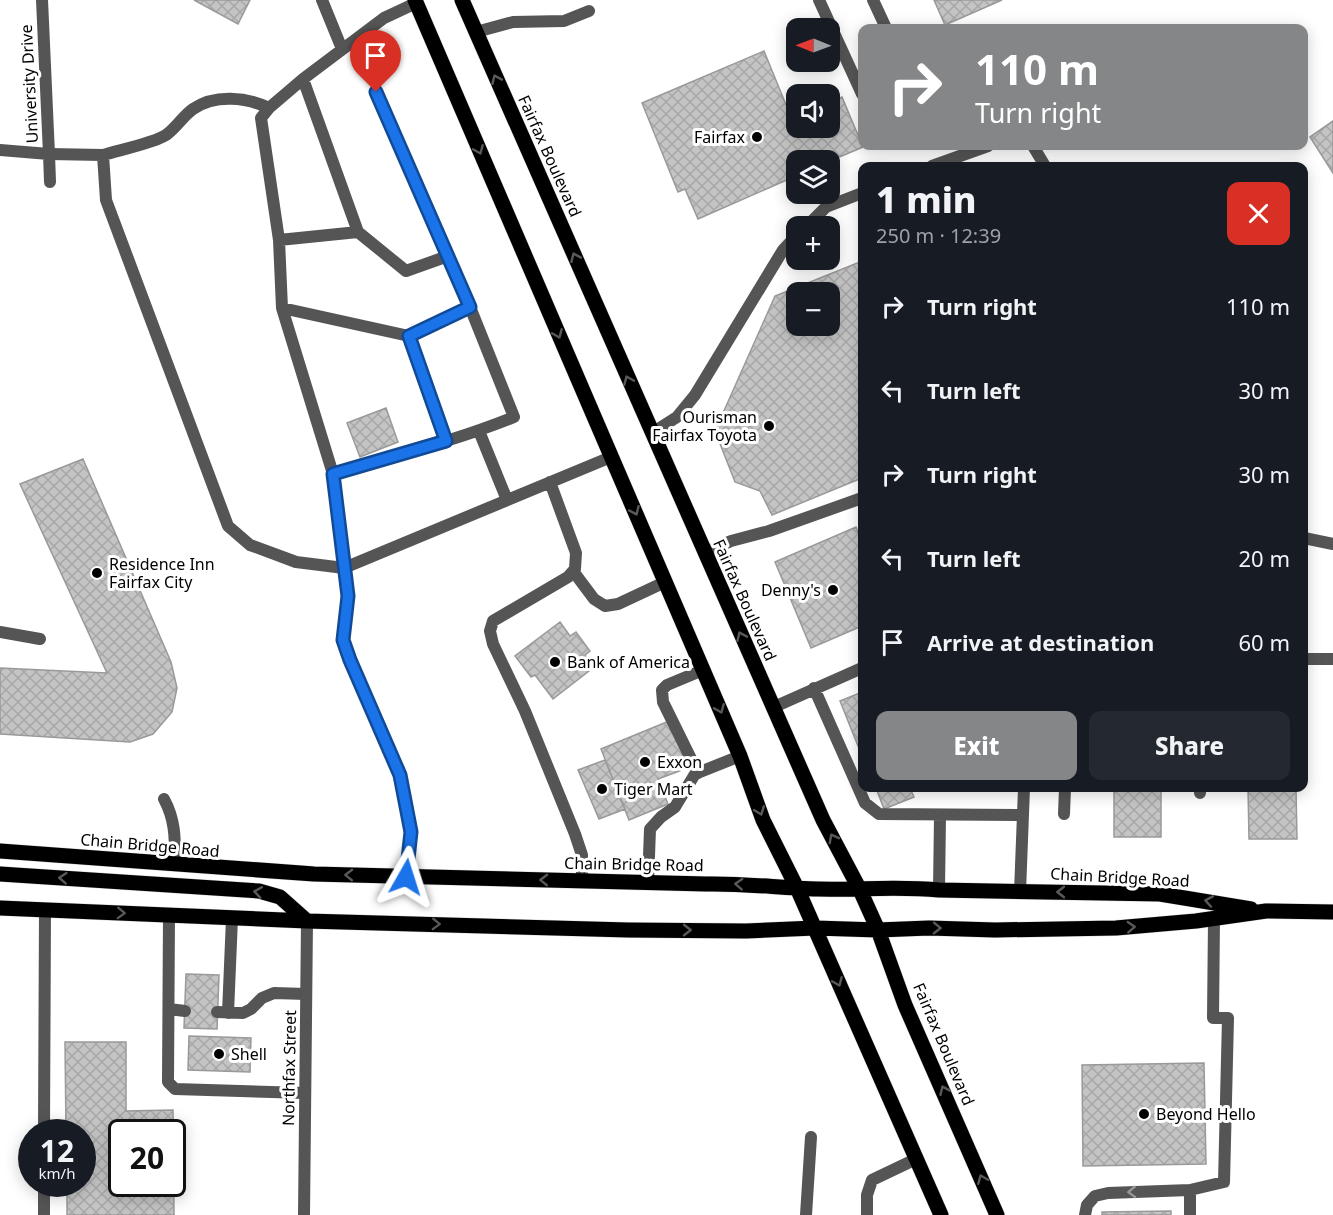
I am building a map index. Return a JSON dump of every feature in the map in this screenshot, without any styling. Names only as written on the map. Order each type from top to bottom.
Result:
[{"type":"main road","name":"Fairfax Boulevard","points":[[462,0],[823,820],[878,930],[905,1005],[997,1215]]},
{"type":"main road","points":[[416,2],[740,756],[764,820],[815,928],[941,1215]]},
{"type":"main road","name":"Chain Bridge Road","points":[[0,851],[271,872],[733,883],[860,890],[911,887],[939,890],[1160,894],[1266,911],[1333,912]]},
{"type":"main road","points":[[0,874],[259,891],[280,897],[307,921]]},
{"type":"main road","name":"Chain Bridge Road","points":[[0,908],[307,921],[746,931],[815,928],[878,930],[1116,928],[1214,919],[1266,911]]},
{"type":"street","name":"University Drive","points":[[0,150],[49,154],[42,0]]},
{"type":"street","points":[[322,0],[342,49]]},
{"type":"street","points":[[819,0],[858,85]]},
{"type":"street","points":[[873,0],[884,24]]},
{"type":"street","points":[[406,877],[411,832],[400,775],[343,640],[348,596],[333,474],[282,308],[279,240],[261,118],[269,108],[303,79],[342,49],[384,18],[416,2]]},
{"type":"street","points":[[476,32],[513,22],[564,21],[589,11]]},
{"type":"street","points":[[303,79],[358,232],[406,271],[447,256]]},
{"type":"street","points":[[333,474],[479,431],[514,417],[470,307],[376,92]]},
{"type":"street","points":[[50,182],[49,154],[104,155],[164,136],[194,108],[218,100],[229,98],[249,101],[269,108]]},
{"type":"street","points":[[943,162],[977,150]]},
{"type":"street","points":[[104,155],[106,200],[228,525],[250,545],[296,562],[344,568],[611,457]]},
{"type":"street","points":[[817,216],[826,207],[858,195]]},
{"type":"street","points":[[279,240],[358,232]]},
{"type":"street","points":[[652,434],[677,417],[695,395],[786,247]]},
{"type":"street","points":[[282,308],[409,336],[470,307]]},
{"type":"street","points":[[409,336],[446,441]]},
{"type":"street","points":[[479,431],[507,500]]},
{"type":"street","points":[[550,482],[576,553],[575,569],[568,577],[493,621],[490,631],[493,644],[525,711],[575,834],[582,855],[582,881]]},
{"type":"street","points":[[704,553],[731,541],[768,531],[858,499]]},
{"type":"street","points":[[1308,539],[1333,544]]},
{"type":"street","points":[[573,571],[594,599],[605,606],[618,604],[665,582]]},
{"type":"street","points":[[0,632],[40,639]]},
{"type":"street","points":[[1308,659],[1333,659]]},
{"type":"street","points":[[698,773],[663,702],[662,690],[667,685],[703,670]]},
{"type":"street","points":[[774,707],[858,670]]},
{"type":"street","points":[[814,688],[858,787]]},
{"type":"street","points":[[648,882],[651,829],[660,817],[675,807],[698,773],[740,756]]},
{"type":"street","points":[[860,792],[865,803],[879,814],[1022,814]]},
{"type":"street","points":[[1020,892],[1024,792]]},
{"type":"street","points":[[1064,814],[1065,792]]},
{"type":"street","points":[[164,799],[172,814],[175,829],[175,865]]},
{"type":"street","points":[[939,890],[940,815]]},
{"type":"street","points":[[44,1119],[45,910]]},
{"type":"street","points":[[170,915],[168,1082],[175,1089],[305,1093]]},
{"type":"street","points":[[232,918],[223,1012],[243,1013],[251,1009],[262,998],[274,993],[306,994]]},
{"type":"street","points":[[1085,1215],[1088,1205],[1095,1196],[1108,1193],[1190,1190],[1224,1182],[1228,1018],[1213,1018],[1214,919]]},
{"type":"street","name":"Northfax Street","points":[[304,1215],[307,921]]},
{"type":"street","points":[[169,1009],[185,1011]]},
{"type":"street","points":[[806,1215],[811,1137]]},
{"type":"street","points":[[867,1215],[867,1195],[872,1180],[916,1159]]},
{"type":"street","points":[[1190,1190],[1190,1215]]},
{"type":"street","points":[[44,1197],[44,1215]]},
{"type":"building","points":[[194,0],[250,0],[238,24]]},
{"type":"building","points":[[934,0],[1002,0],[947,24],[945,24]]},
{"type":"building","name":"Fairfax","points":[[764,51],[786,105],[786,138],[840,138],[840,98],[842,97],[858,135],[858,149],[840,157],[840,150],[786,150],[786,180],[698,219],[685,189],[678,192],[642,103]]},
{"type":"building","points":[[1333,121],[1333,173],[1310,137]]},
{"type":"building","points":[[858,263],[858,480],[772,515],[760,491],[735,482],[715,431],[775,296],[786,292],[786,336],[840,336],[840,282],[810,282]]},
{"type":"building","points":[[386,408],[398,442],[360,457],[347,423]]},
{"type":"building","name":"Residence Inn Fairfax City","points":[[83,459],[171,662],[177,688],[172,712],[153,734],[130,742],[0,734],[0,668],[107,673],[20,484]]},
{"type":"building","points":[[856,527],[858,532],[858,628],[811,648],[775,562]]},
{"type":"building","name":"Bank of America","points":[[560,622],[570,636],[576,632],[590,651],[585,655],[594,667],[553,699],[535,675],[531,677],[515,656]]},
{"type":"building","points":[[858,694],[858,746],[840,701]]},
{"type":"building","points":[[669,721],[690,767],[658,779],[668,804],[629,820],[601,749]]},
{"type":"building","name":"Tiger Mart","points":[[605,760],[625,809],[599,819],[578,770]]},
{"type":"building","points":[[878,792],[912,792],[914,797],[884,809]]},
{"type":"building","points":[[1114,792],[1161,792],[1161,837],[1114,837]]},
{"type":"building","points":[[1248,792],[1296,792],[1297,839],[1249,839]]},
{"type":"building","points":[[186,974],[219,975],[217,1029],[184,1028]]},
{"type":"building","name":"Shell","points":[[189,1036],[251,1038],[250,1072],[188,1070]]},
{"type":"building","points":[[65,1042],[126,1042],[126,1111],[173,1110],[173,1119],[108,1119],[108,1197],[174,1197],[174,1215],[67,1215],[67,1197],[96,1197],[96,1119],[66,1119]]},
{"type":"building","name":"Beyond Hello","points":[[1204,1063],[1206,1164],[1083,1166],[1082,1065]]},
{"type":"building","points":[[1171,1211],[1171,1215],[1102,1215],[1102,1212]]},
{"type":"place","name":"Fairfax","points":[[757,137]]},
{"type":"place","name":"Ourisman Fairfax Toyota","points":[[769,426]]},
{"type":"place","name":"Residence Inn Fairfax City","points":[[97,573]]},
{"type":"place","name":"Denny's","points":[[833,590]]},
{"type":"place","name":"Bank of America","points":[[555,662]]},
{"type":"place","name":"Exxon","points":[[645,762]]},
{"type":"place","name":"Tiger Mart","points":[[602,789]]},
{"type":"place","name":"Shell","points":[[219,1054]]},
{"type":"place","name":"Beyond Hello","points":[[1144,1114]]},
{"type":"route","points":[[376,92],[470,307],[409,336],[446,441],[333,474],[348,596],[343,640],[400,775],[411,832],[406,877]]}]
